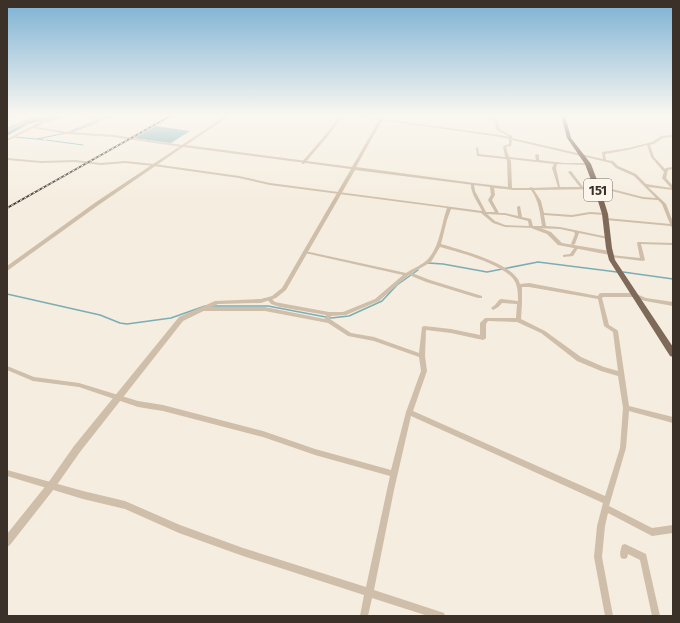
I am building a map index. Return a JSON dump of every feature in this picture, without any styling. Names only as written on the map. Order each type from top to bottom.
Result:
[{"type":"main road","name":"151","points":[[574,144],[588,164],[597,188],[606,216],[610,255],[619,272],[673,354]]},
{"type":"street","points":[[169,144],[473,184],[510,188],[597,188],[609,189],[643,198],[658,199]]},
{"type":"street","points":[[7,269],[98,203],[185,144]]},
{"type":"street","points":[[304,163],[320,144]]},
{"type":"street","points":[[7,542],[51,486],[77,449],[178,323],[186,316],[205,307],[224,301],[253,302],[269,299],[284,289],[367,144]]},
{"type":"street","points":[[510,144],[504,146],[507,157],[510,161],[510,188]]},
{"type":"street","points":[[535,144],[612,162],[617,167],[635,175],[664,204],[672,226],[590,213],[572,216],[542,214]]},
{"type":"street","points":[[605,160],[604,153],[648,144]]},
{"type":"street","points":[[648,144],[653,157],[665,171],[664,178],[673,188]]},
{"type":"street","points":[[477,148],[478,155],[556,163],[588,164]]},
{"type":"street","points":[[537,154],[538,161]]},
{"type":"street","points":[[7,159],[41,162],[75,161],[101,164],[125,162],[154,165],[239,177],[270,184],[520,217],[530,220],[532,227]]},
{"type":"street","points":[[556,163],[554,168],[559,187]]},
{"type":"street","points":[[665,171],[673,168]]},
{"type":"street","points":[[570,172],[582,188]]},
{"type":"street","points":[[473,184],[472,188],[484,213],[499,224],[510,227],[544,227],[576,231],[608,238]]},
{"type":"street","points":[[645,185],[673,188]]},
{"type":"street","points":[[492,186],[493,195],[490,200],[498,214]]},
{"type":"street","points":[[532,188],[536,193],[544,227]]},
{"type":"street","points":[[205,307],[265,308],[328,317],[344,314],[372,303],[409,274],[429,261],[440,245],[444,220],[449,208]]},
{"type":"street","points":[[519,208],[520,217]]},
{"type":"street","points":[[666,210],[673,211]]},
{"type":"street","points":[[532,227],[549,233],[560,244],[610,255],[643,260],[639,243],[673,244]]},
{"type":"street","points":[[565,256],[571,256],[577,234],[576,231]]},
{"type":"street","points":[[440,245],[504,269],[516,280],[519,287],[518,320]]},
{"type":"street","points":[[305,252],[409,274],[480,297]]},
{"type":"street","points":[[519,287],[522,285],[600,298],[601,295],[634,295],[645,300],[673,304]]},
{"type":"street","points":[[600,298],[607,326],[614,331],[626,408],[623,448],[606,504],[601,526],[598,557],[609,616]]},
{"type":"street","points":[[269,299],[276,304],[328,317],[350,335],[374,339],[422,356]]},
{"type":"street","points":[[492,308],[497,306],[501,301],[519,303]]},
{"type":"street","points":[[364,616],[393,474],[409,412],[424,371],[422,356],[424,328],[451,331],[483,338],[483,323],[487,319],[518,320],[543,332],[579,359],[603,369],[621,374]]},
{"type":"street","points":[[7,368],[33,379],[79,385],[138,404],[163,408],[263,434],[315,452],[393,474]]},
{"type":"street","points":[[626,408],[673,420]]},
{"type":"street","points":[[409,412],[606,504],[652,532],[673,529]]},
{"type":"street","points":[[7,473],[125,505],[179,529],[236,550],[441,616]]},
{"type":"street","points":[[624,555],[625,548],[643,557],[656,616]]},
{"type":"waterway","points":[[76,144],[83,145]]},
{"type":"waterway","points":[[428,263],[443,264],[487,272],[538,262],[617,272]]},
{"type":"waterway","points":[[212,306],[268,306],[331,318],[349,316],[382,301],[397,285],[418,270]]},
{"type":"waterway","points":[[623,272],[673,279]]},
{"type":"waterway","points":[[7,294],[100,315],[120,323],[127,324],[171,318],[205,306]]},
{"type":"railway","points":[[7,208],[120,144]]}]
